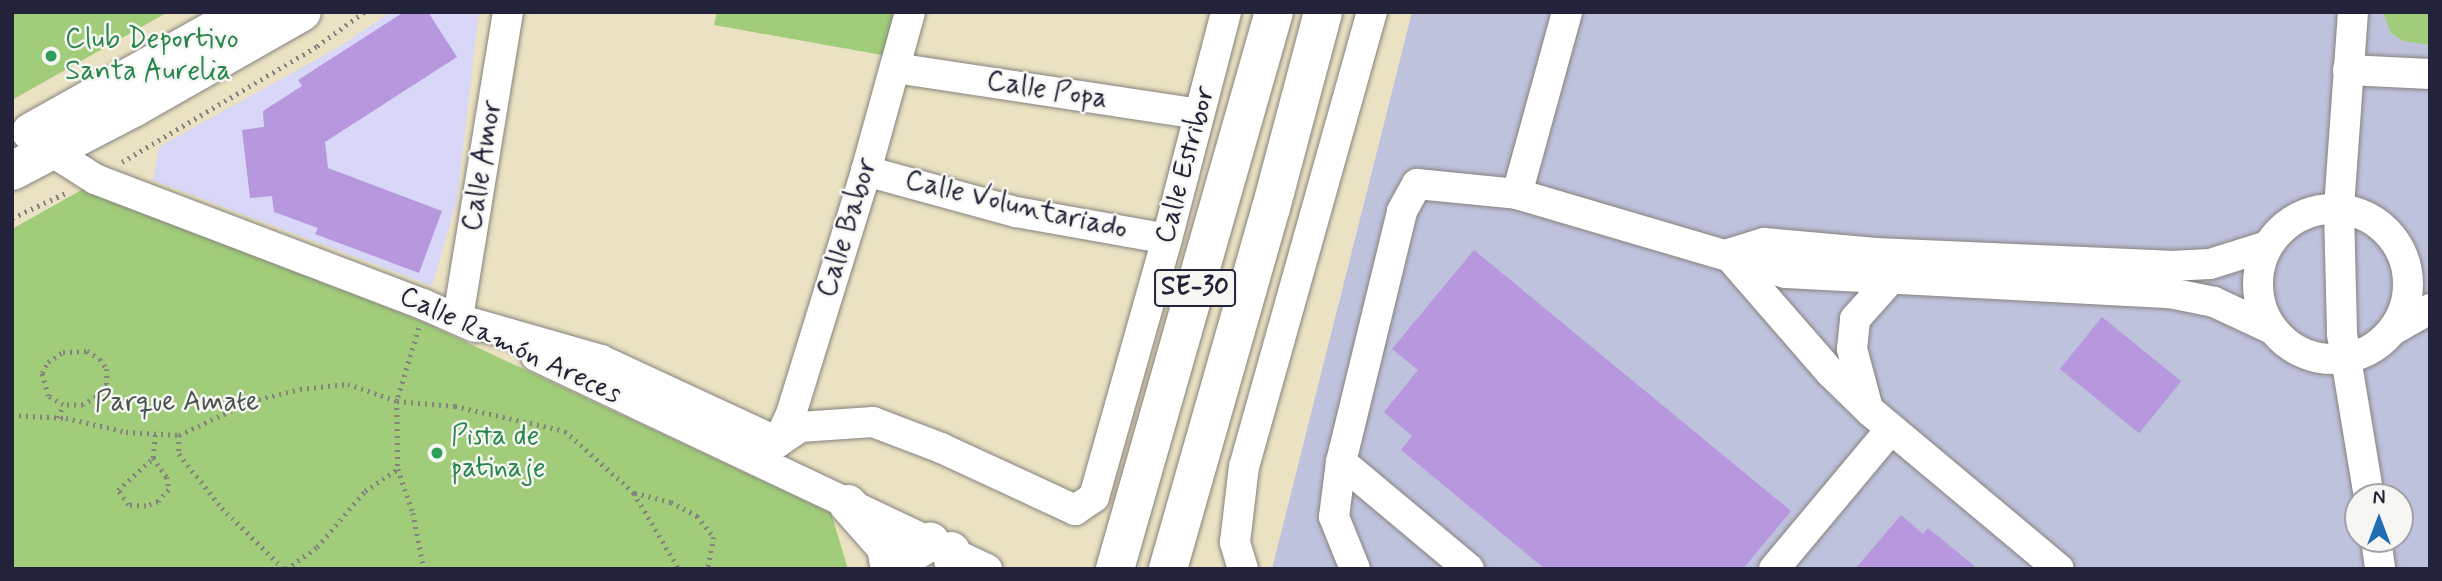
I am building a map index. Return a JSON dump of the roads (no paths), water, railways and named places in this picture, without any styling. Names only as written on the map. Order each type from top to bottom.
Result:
[{"type":"main road","points":[[12,171],[34,141],[246,12]]},
{"type":"main road","points":[[34,141],[302,12]]},
{"type":"main road","name":"SE-30","points":[[1116,566],[1274,12]]},
{"type":"main road","name":"SE-30","points":[[1168,569],[1271,208],[1323,12]]},
{"type":"main road","points":[[1271,208],[1332,12]]},
{"type":"main road","points":[[848,504],[886,547],[890,569]]},
{"type":"main road","points":[[901,569],[908,555],[946,554]]},
{"type":"street","name":"Calle Amor","points":[[458,319],[509,12]]},
{"type":"street","name":"Calle Babor","points":[[778,442],[791,414],[866,172],[910,12]]},
{"type":"street","name":"Calle Estribor","points":[[778,442],[800,428],[873,422],[941,448],[1075,510],[1094,497],[1167,239],[1226,12]]},
{"type":"street","points":[[1243,569],[1235,542],[1244,467],[1372,12]]},
{"type":"street","points":[[1517,194],[1567,12]]},
{"type":"street","points":[[2353,12],[2339,209],[2342,334],[2367,483]]},
{"type":"street","name":"Calle Popa","points":[[895,68],[1199,114]]},
{"type":"street","points":[[2348,70],[2430,75]]},
{"type":"street","name":"Calle Ramón Areces","points":[[34,141],[95,179],[458,319],[848,504],[946,554],[987,569]]},
{"type":"street","points":[[2343,156],[2267,246],[2259,267],[2257,289],[2262,310],[2282,338],[2355,408]]},
{"type":"street","points":[[2343,156],[2350,182],[2378,223],[2398,246],[2406,265],[2409,285],[2405,305],[2388,335],[2355,408]]},
{"type":"street","name":"Calle Voluntariado","points":[[866,172],[1016,212],[1167,239]]},
{"type":"street","points":[[1355,569],[1334,517],[1341,462],[1402,211],[1417,184],[1517,194],[1786,273],[1889,281],[2170,293],[2214,302],[2327,359],[2346,358],[2366,351],[2430,309]]},
{"type":"street","points":[[2288,223],[2312,211],[2339,209],[2353,211],[2378,223]]},
{"type":"street","points":[[1728,254],[1764,243],[1876,253],[2170,266],[2210,264],[2267,246]]},
{"type":"street","points":[[2398,246],[2430,263]]},
{"type":"street","points":[[1728,254],[1830,372],[1880,420],[2059,569]]},
{"type":"street","points":[[1880,420],[1857,377],[1852,349],[1855,319],[1889,281]]},
{"type":"street","points":[[458,319],[601,360],[778,442]]},
{"type":"street","points":[[1774,569],[1880,420]]},
{"type":"street","points":[[1341,462],[1469,569]]},
{"type":"place","name":"Club Deportivo Santa Aurelia","points":[[51,56]]},
{"type":"place","name":"Pista de patinaje","points":[[437,453]]},
{"type":"park label","name":"Parque Amate","points":[[177,403]]}]
